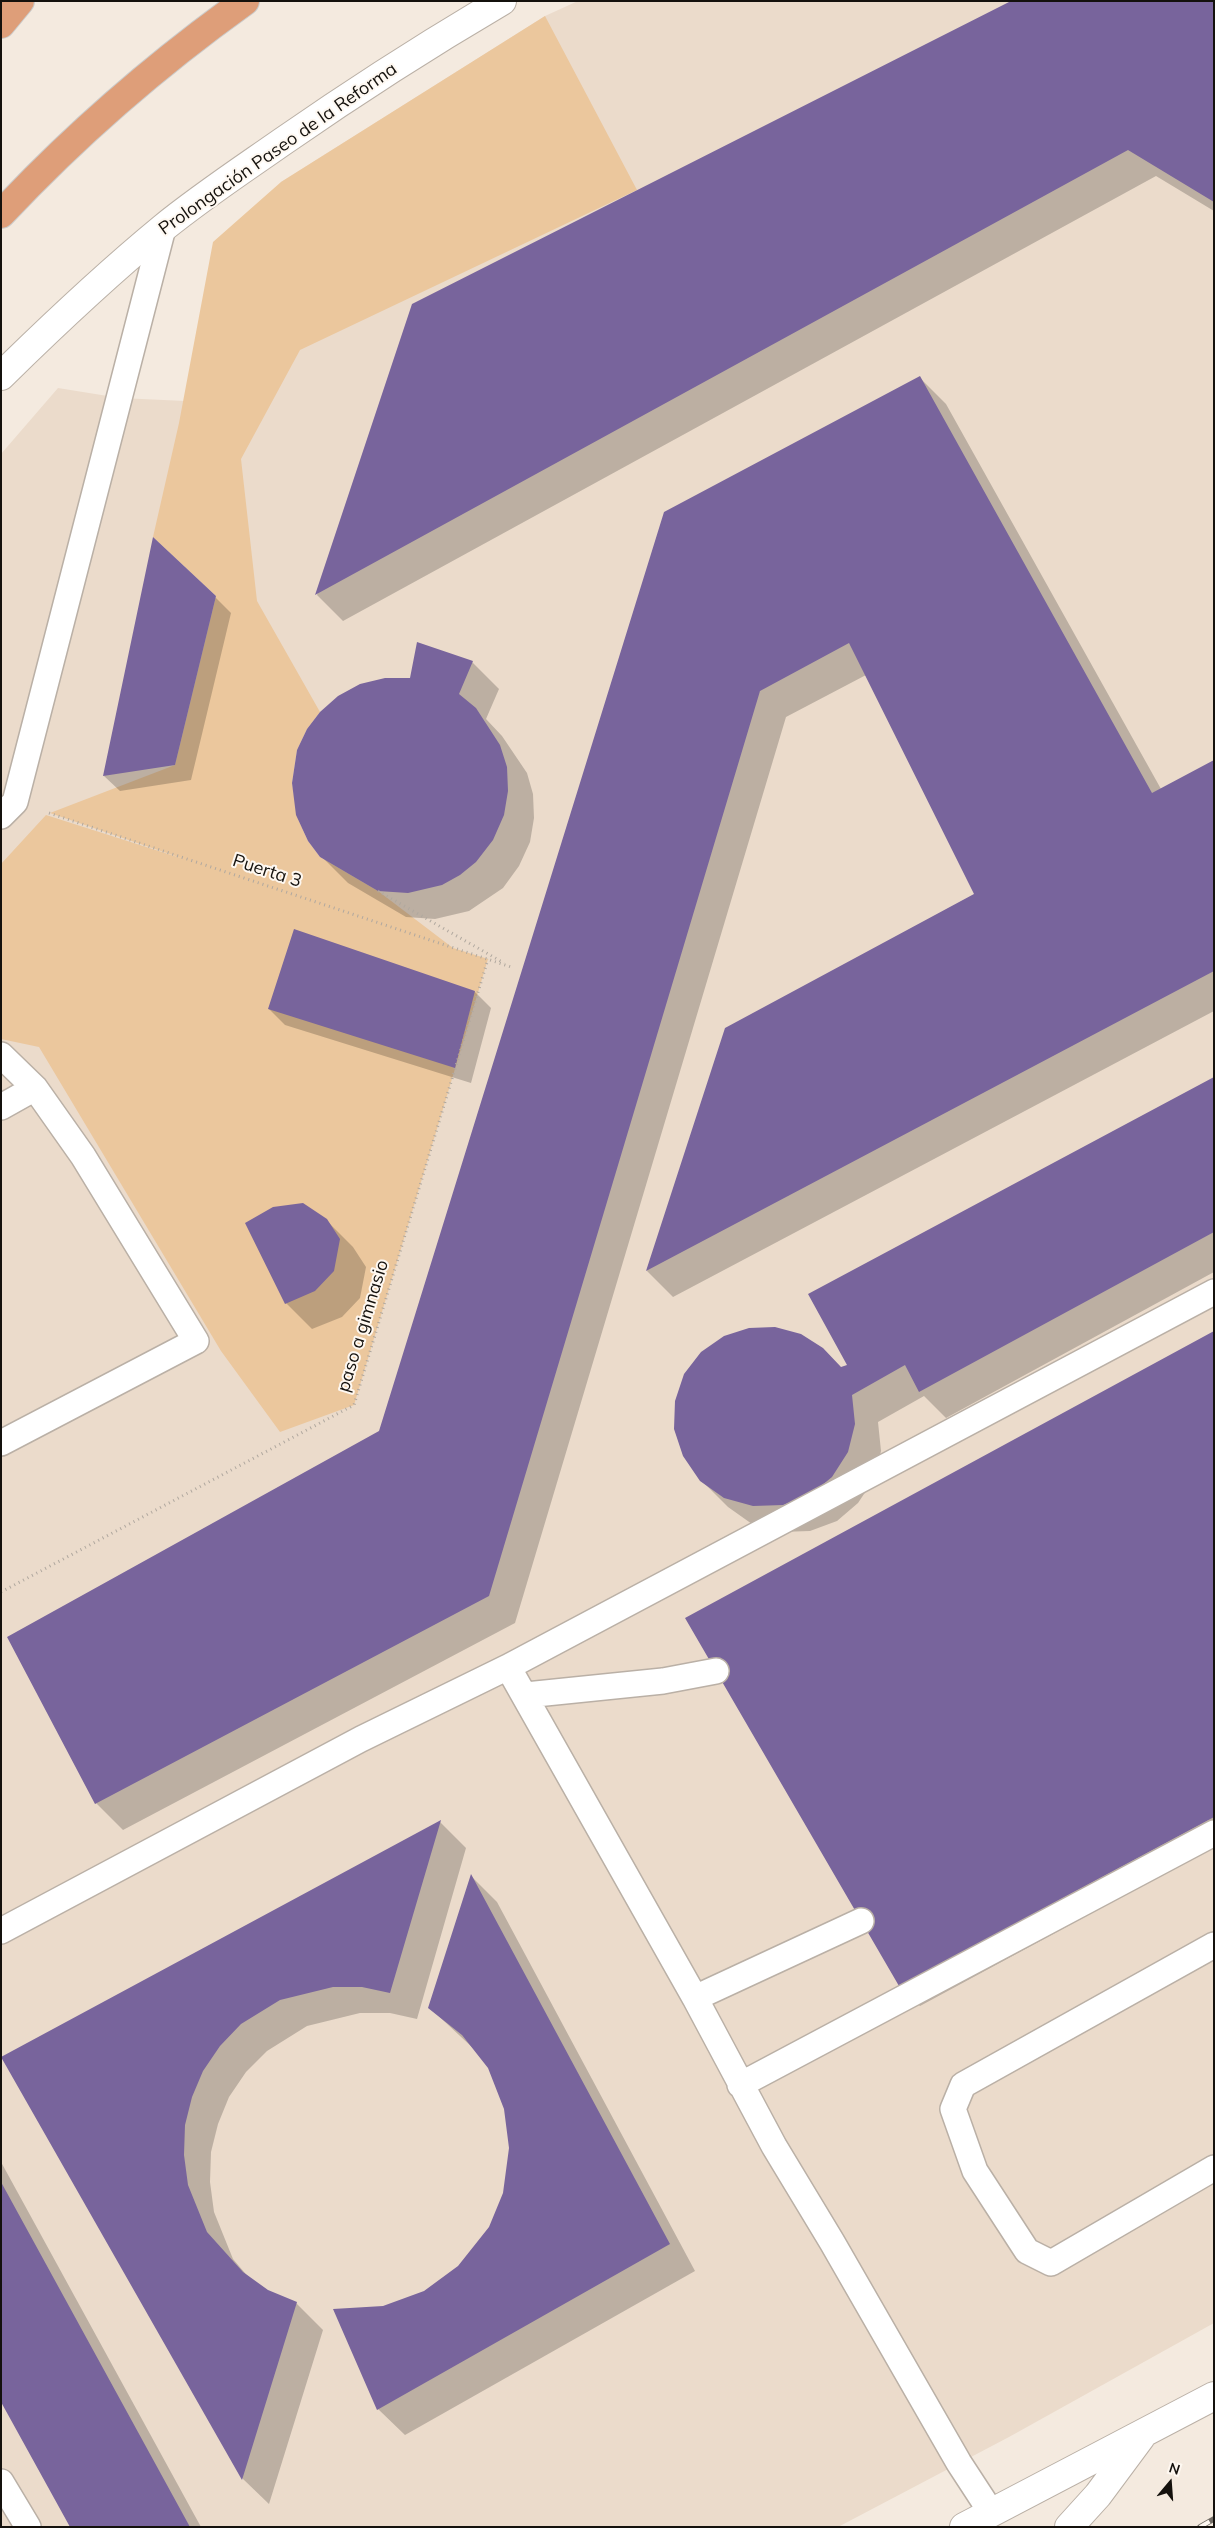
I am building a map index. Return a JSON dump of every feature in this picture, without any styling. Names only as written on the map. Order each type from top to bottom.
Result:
[{"type":"highway","points":[[1,24],[20,1]]},
{"type":"highway","points":[[1,214],[43,169],[129,92],[206,29],[245,1]]},
{"type":"main road","name":"Prolongación Paseo de la Reforma","points":[[1,376],[162,228],[342,101],[421,49],[502,1]]},
{"type":"main road","points":[[964,2527],[1214,2396]]},
{"type":"main road","points":[[1069,2527],[1098,2495],[1145,2432]]},
{"type":"lane","points":[[8,809],[162,228]]},
{"type":"lane","points":[[1,1056],[35,1088],[83,1156],[196,1341],[1,1443]]},
{"type":"lane","points":[[1,1107],[35,1088]]},
{"type":"lane","points":[[1,1931],[362,1739],[508,1667],[1214,1292]]},
{"type":"lane","points":[[508,1667],[526,1695],[696,1998],[740,2085],[959,2463],[991,2512]]},
{"type":"lane","points":[[526,1695],[663,1681],[716,1671]]},
{"type":"lane","points":[[740,2085],[1214,1833]]},
{"type":"lane","points":[[696,1998],[861,1921]]},
{"type":"lane","points":[[1214,1945],[963,2084],[953,2109],[975,2171],[1027,2250],[1050,2263],[1214,2168]]},
{"type":"lane","points":[[1,2482],[28,2527]]},
{"type":"path","name":"Puerta 3","points":[[8,809],[511,967],[378,891]]},
{"type":"path","name":"paso a gimnasio","points":[[1,1592],[354,1405],[488,959]]},
{"type":"shaded area","points":[[578,1],[1214,1],[1214,2323],[1009,2437],[838,2527],[1,2527],[1,454],[58,388],[120,398],[185,401],[281,182],[545,16]]},
{"type":"shaded area","points":[[545,16],[637,190],[300,350],[241,459],[257,601],[320,712],[307,729],[297,750],[292,783],[298,819],[308,841],[320,857],[378,891],[453,948],[488,959],[354,1405],[280,1432],[221,1351],[39,1047],[1,1039],[1,864],[46,815],[187,860],[50,813],[175,765],[216,596],[153,537],[179,423],[213,242],[281,182]]},
{"type":"building","points":[[1011,1],[1214,1],[1214,202],[1128,150],[315,595],[412,304]]},
{"type":"building","points":[[920,376],[1152,793],[1214,760],[1214,971],[646,1271],[725,1028],[974,894],[849,643],[760,691],[489,1596],[95,1804],[7,1637],[379,1431],[664,512]]},
{"type":"building","points":[[153,537],[216,596],[175,765],[103,776]]},
{"type":"building","points":[[417,642],[473,661],[459,694],[476,708],[500,745],[507,767],[508,791],[504,815],[493,840],[476,862],[460,875],[442,885],[408,893],[378,891],[320,857],[308,841],[296,815],[292,783],[297,750],[307,729],[320,712],[338,696],[360,684],[385,678],[410,678]]},
{"type":"building","points":[[294,929],[475,991],[455,1068],[268,1009]]},
{"type":"building","points":[[1214,1077],[1214,1232],[919,1392],[905,1365],[852,1395],[855,1424],[848,1452],[832,1477],[810,1495],[783,1505],[753,1506],[724,1498],[700,1481],[683,1456],[674,1429],[675,1401],[684,1374],[701,1352],[724,1336],[749,1328],[775,1327],[801,1334],[823,1348],[841,1367],[847,1365],[808,1294]]},
{"type":"building","points":[[303,1203],[327,1219],[340,1239],[334,1271],[315,1291],[285,1304],[245,1223],[273,1207]]},
{"type":"building","points":[[1214,1331],[1214,1817],[899,1986],[685,1618]]},
{"type":"building","points":[[441,1820],[390,1993],[362,1987],[333,1987],[280,2000],[241,2024],[220,2046],[203,2071],[192,2097],[185,2125],[184,2155],[188,2185],[207,2232],[243,2272],[268,2290],[297,2302],[242,2480],[1,2057]]},
{"type":"building","points":[[471,1874],[670,2244],[377,2410],[333,2309],[383,2306],[424,2291],[458,2266],[489,2227],[503,2193],[509,2148],[504,2109],[488,2068],[462,2035],[428,2008]]},
{"type":"building","points":[[1,2182],[190,2527],[70,2527],[1,2402]]},
{"type":"railway","points":[[1200,2527],[1214,2519]]}]
